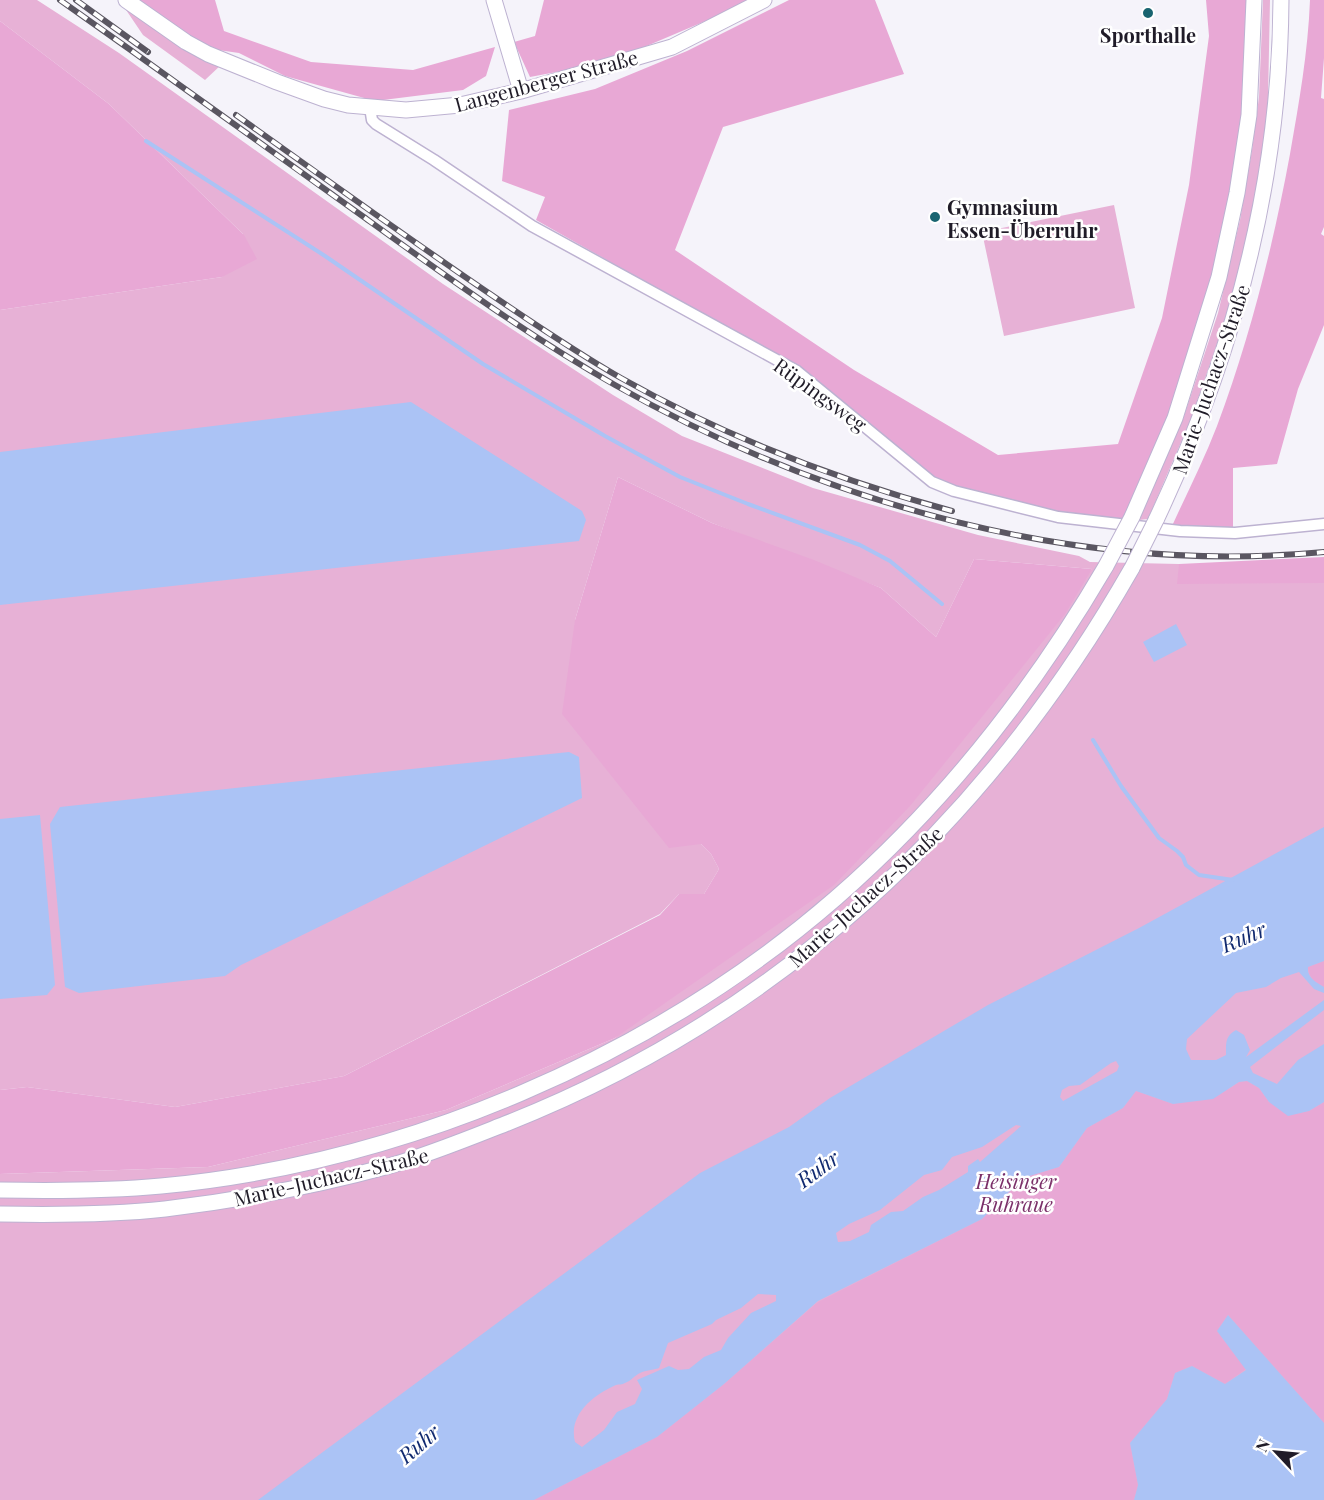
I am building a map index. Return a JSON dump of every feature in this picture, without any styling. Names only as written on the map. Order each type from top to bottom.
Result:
[{"type":"main road","name":"Langenberger Straße","points":[[126,0],[186,42],[208,54],[277,82],[324,99],[370,108],[406,110],[460,105],[521,91],[672,47],[764,0]]},
{"type":"main road","points":[[494,0],[521,91]]},
{"type":"main road","name":"Marie-Juchacz-Straße","points":[[0,1190],[69,1191],[161,1186],[238,1176],[304,1163],[456,1120],[538,1086],[670,1018],[782,941],[836,898],[893,844],[949,786],[1007,715],[1052,653],[1106,566],[1132,518],[1175,418],[1220,277],[1237,193],[1249,115],[1254,0]]},
{"type":"main road","name":"Marie-Juchacz-Straße","points":[[0,1214],[69,1215],[163,1209],[245,1198],[390,1166],[450,1146],[557,1104],[618,1074],[683,1037],[740,1001],[802,957],[909,863],[967,801],[1028,727],[1077,659],[1132,568],[1196,430],[1221,358],[1255,237],[1275,119],[1281,51],[1281,0]]},
{"type":"street","name":"Rüpingsweg","points":[[370,108],[372,120],[376,124],[532,226],[648,287],[797,371],[933,482],[954,491],[1058,518],[1180,531],[1235,533],[1324,524]]},
{"type":"green space","name":"Heisinger Ruhraue","points":[[0,0],[37,0],[119,53],[443,284],[613,395],[682,436],[813,488],[978,535],[1079,556],[1090,562],[1179,564],[1179,569],[1324,566],[1324,1500],[0,1500],[0,1174],[208,1167],[446,1110],[615,1038],[1092,569],[974,559],[936,637],[881,588],[712,523],[618,477],[575,620],[701,844],[711,854],[719,869],[704,894],[679,894],[660,914],[344,1076],[175,1107],[27,1087],[0,1090],[0,310],[222,277],[243,234],[109,104],[0,21]]},
{"type":"green space","points":[[132,0],[215,0],[224,31],[311,62],[413,70],[495,47],[486,76],[463,90],[375,101],[285,76],[239,53],[211,49]]},
{"type":"green space","points":[[544,0],[755,0],[609,62],[530,77],[514,42],[535,36]]},
{"type":"green space","points":[[789,0],[875,0],[904,74],[723,127],[675,250],[854,370],[998,455],[1118,444],[1162,318],[1189,185],[1209,36],[1206,0],[1251,0],[1241,152],[1217,279],[1172,418],[1121,523],[1058,515],[977,496],[935,478],[815,381],[775,355],[536,220],[545,197],[502,181],[509,110],[595,89],[687,51]]},
{"type":"green space","points":[[1263,0],[1270,0],[1268,99],[1264,148],[1251,222],[1228,312],[1191,419],[1148,519],[1139,520],[1183,419],[1218,313],[1240,220],[1252,150],[1259,97]]},
{"type":"green space","points":[[1310,0],[1324,0],[1321,98],[1324,99],[1324,227],[1321,234],[1324,236],[1324,325],[1298,389],[1277,464],[1233,468],[1233,529],[1172,526],[1217,426],[1260,292],[1276,223],[1300,97]]},
{"type":"green space","points":[[120,1],[222,64],[205,80],[143,35]]},
{"type":"green space","points":[[0,21],[109,104],[244,235],[257,259],[222,277],[0,310]]},
{"type":"green space","points":[[1114,205],[1135,308],[1004,336],[982,232]]},
{"type":"green space","points":[[618,477],[712,523],[814,560],[881,588],[936,637],[974,559],[1092,569],[1065,614],[910,806],[834,885],[615,1038],[446,1110],[208,1167],[0,1174],[0,1090],[27,1087],[175,1107],[344,1076],[660,915],[679,894],[704,894],[719,869],[711,854],[701,844],[669,848],[562,714],[575,620]]},
{"type":"green space","points":[[1324,557],[1324,583],[1177,584],[1179,564]]},
{"type":"green space","points":[[1324,961],[1324,987],[1311,977],[1308,967]]},
{"type":"green space","name":"Heisinger Ruhraue","points":[[1247,1081],[1259,1088],[1269,1102],[1309,1111],[1324,1102],[1324,1423],[1228,1315],[1217,1331],[1246,1369],[1225,1384],[1192,1366],[1175,1373],[1167,1399],[1130,1443],[1138,1485],[1134,1500],[534,1500],[657,1437],[724,1384],[818,1302],[982,1219],[1023,1178],[1059,1167],[1087,1128],[1123,1108],[1136,1091],[1173,1104],[1229,1089],[1239,1082]]},
{"type":"water","points":[[411,402],[582,511],[586,520],[579,541],[0,605],[0,452]]},
{"type":"water","points":[[1176,624],[1187,645],[1154,662],[1143,642]]},
{"type":"water","points":[[569,752],[579,757],[582,798],[241,965],[225,976],[79,993],[65,987],[50,824],[60,807]]},
{"type":"water","points":[[40,815],[55,985],[47,995],[0,999],[0,819]]},
{"type":"water","name":"Ruhr","points":[[1324,827],[1324,961],[1308,967],[1308,971],[1315,981],[1324,987],[1324,993],[1314,989],[1299,972],[1281,978],[1266,987],[1236,993],[1187,1039],[1186,1049],[1191,1060],[1216,1060],[1226,1055],[1228,1037],[1236,1030],[1244,1035],[1250,1050],[1246,1057],[1324,1000],[1324,1010],[1250,1067],[1253,1073],[1277,1084],[1298,1060],[1324,1044],[1324,1102],[1309,1111],[1288,1116],[1269,1102],[1259,1088],[1247,1081],[1239,1082],[1213,1099],[1173,1104],[1136,1091],[1123,1108],[1087,1128],[1059,1167],[1023,1178],[982,1219],[818,1301],[724,1384],[657,1437],[534,1500],[258,1500],[700,1173],[789,1127],[830,1098],[988,1005],[1139,928]],"holes":[[[1116,1061],[1119,1066],[1117,1071],[1063,1101],[1060,1097],[1062,1090],[1069,1086],[1080,1085]],[[1016,1125],[1021,1126],[980,1162],[978,1159],[968,1166],[968,1172],[903,1211],[891,1212],[871,1225],[869,1232],[850,1241],[838,1242],[836,1233],[849,1224],[880,1210],[924,1175],[942,1170],[952,1157],[982,1147]],[[758,1294],[776,1295],[776,1301],[751,1313],[728,1338],[721,1350],[704,1357],[689,1369],[678,1370],[669,1366],[637,1380],[642,1389],[635,1404],[617,1412],[604,1430],[582,1447],[575,1442],[575,1423],[591,1400],[607,1389],[623,1384],[640,1373],[659,1368],[668,1343],[712,1324],[741,1308]]]},
{"type":"water","points":[[1228,1315],[1324,1423],[1324,1500],[1134,1500],[1138,1485],[1130,1443],[1167,1399],[1175,1373],[1192,1366],[1225,1384],[1246,1370],[1217,1331]]},
{"type":"waterway","points":[[146,141],[325,256],[483,364],[605,436],[680,477],[860,545],[890,561],[942,604]]},
{"type":"waterway","points":[[1093,740],[1121,786],[1159,838],[1177,851],[1183,857],[1186,865],[1199,875],[1233,880]]},
{"type":"railway","points":[[60,0],[454,282],[582,366],[696,428],[781,465],[868,497],[958,522],[1048,541],[1140,552],[1232,556],[1324,552]]},
{"type":"railway","points":[[76,0],[148,52]]},
{"type":"railway","points":[[236,115],[466,277],[559,340],[621,378],[701,419],[783,455],[824,471],[952,511]]},
{"type":"place","name":"Sporthalle","points":[[1148,13]]},
{"type":"place","name":"Gymnasium Essen-Überruhr","points":[[935,217]]}]
